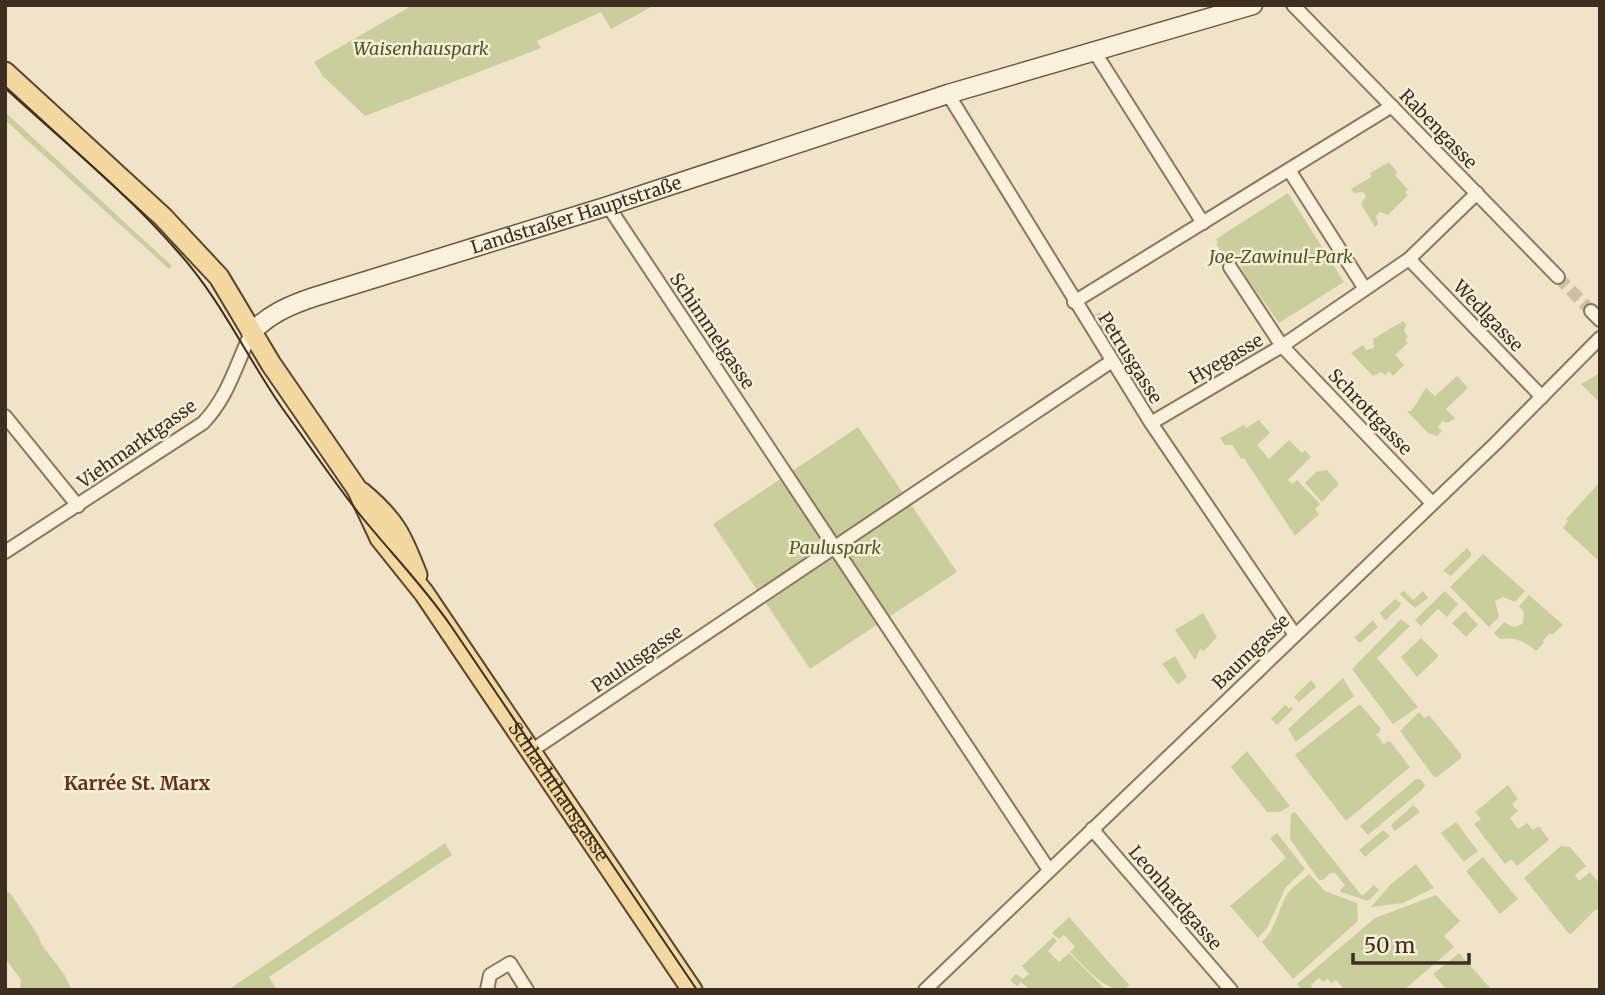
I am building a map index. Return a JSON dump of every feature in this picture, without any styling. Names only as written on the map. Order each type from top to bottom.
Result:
[{"type":"main road","name":"Landstraßer Hauptstraße","points":[[251,333],[269,317],[289,306],[608,206],[948,94],[1253,5]]},
{"type":"main road","points":[[5,72],[119,174],[187,240],[219,277],[251,333]]},
{"type":"main road","name":"Schlachthausgasse","points":[[251,333],[356,489],[380,538],[424,593],[692,990]]},
{"type":"street","name":"Rabengasse","points":[[1293,5],[1558,277]]},
{"type":"street","points":[[1094,51],[1203,223]]},
{"type":"street","name":"Petrusgasse","points":[[948,94],[1151,423],[1295,635]]},
{"type":"street","points":[[1074,302],[1392,106]]},
{"type":"street","points":[[1289,170],[1365,289],[1409,260],[1476,193]]},
{"type":"street","name":"Schimmelgasse","points":[[608,206],[1049,870]]},
{"type":"street","name":"Wedlgasse","points":[[1409,260],[1542,397]]},
{"type":"street","name":"Schrottgasse","points":[[1230,267],[1282,346],[1433,503]]},
{"type":"street","name":"Hyegasse","points":[[1151,423],[1282,346],[1365,289]]},
{"type":"street","name":"Viehmarktgasse","points":[[5,552],[203,424],[229,388],[251,333]]},
{"type":"street","name":"Baumgasse","points":[[925,990],[1433,503],[1600,338]]},
{"type":"street","name":"Paulusgasse","points":[[531,751],[1112,361]]},
{"type":"street","points":[[5,416],[78,506]]},
{"type":"street","name":"Leonhardgasse","points":[[1092,829],[1231,990]]},
{"type":"street","points":[[487,990],[490,975],[510,963],[526,989]]},
{"type":"green space","name":"Waisenhauspark","points":[[413,5],[655,5],[611,29],[601,12],[537,41],[541,48],[365,116],[323,76],[314,62]]},
{"type":"green space","points":[[5,112],[172,266],[169,269],[5,120]]},
{"type":"green space","points":[[1389,162],[1397,172],[1395,175],[1409,191],[1406,190],[1405,194],[1408,195],[1388,215],[1380,212],[1376,216],[1378,224],[1375,227],[1361,204],[1366,196],[1363,192],[1354,193],[1351,189]]},
{"type":"green space","name":"Joe-Zawinul-Park","points":[[1288,193],[1344,282],[1279,323],[1236,258],[1228,263],[1216,244],[1216,239]]},
{"type":"green space","points":[[1100,312],[1122,346],[1116,350],[1095,315]]},
{"type":"green space","points":[[1403,321],[1408,337],[1405,340],[1408,343],[1395,355],[1404,365],[1393,376],[1389,371],[1385,375],[1381,372],[1373,376],[1351,353],[1363,345],[1366,350],[1374,348],[1373,339]]},
{"type":"green space","points":[[1126,353],[1155,399],[1150,402],[1120,356]]},
{"type":"green space","points":[[1600,373],[1600,403],[1581,384]]},
{"type":"green space","points":[[1457,376],[1468,388],[1446,409],[1455,418],[1448,423],[1442,421],[1438,428],[1442,431],[1437,436],[1428,433],[1407,411],[1411,411],[1416,405],[1426,388],[1435,396]]},
{"type":"green space","points":[[1259,420],[1270,433],[1257,445],[1269,459],[1289,440],[1302,453],[1305,450],[1311,457],[1288,480],[1292,484],[1297,480],[1320,504],[1315,509],[1319,514],[1295,536],[1244,458],[1241,459],[1232,445],[1225,445],[1220,438]]},
{"type":"green space","name":"Pauluspark","points":[[858,427],[957,572],[810,669],[713,524]]},
{"type":"green space","points":[[1327,470],[1339,484],[1322,502],[1305,483],[1316,472]]},
{"type":"green space","points":[[1600,482],[1600,562],[1563,528],[1568,521],[1566,519]]},
{"type":"green space","points":[[1467,548],[1471,556],[1451,576],[1443,571]]},
{"type":"green space","points":[[1483,554],[1525,591],[1515,602],[1503,597],[1495,601],[1499,617],[1489,627],[1450,587]]},
{"type":"green space","points":[[1404,591],[1413,600],[1423,591],[1428,598],[1415,608],[1400,594]]},
{"type":"green space","points":[[1445,591],[1458,604],[1447,617],[1438,609],[1421,626],[1415,620]]},
{"type":"green space","points":[[1529,595],[1563,625],[1552,635],[1550,633],[1536,651],[1519,641],[1500,639],[1494,633],[1504,622],[1514,627],[1523,623],[1524,612],[1519,606]]},
{"type":"green space","points":[[1395,599],[1401,603],[1400,606],[1386,620],[1380,613]]},
{"type":"green space","points":[[1465,611],[1478,625],[1466,637],[1452,623]]},
{"type":"green space","points":[[1203,613],[1217,637],[1204,651],[1200,649],[1195,660],[1175,630]]},
{"type":"green space","points":[[1401,619],[1410,626],[1377,658],[1418,707],[1393,724],[1352,669]]},
{"type":"green space","points":[[1373,620],[1378,627],[1360,643],[1354,638]]},
{"type":"green space","points":[[1421,638],[1439,656],[1417,677],[1401,657]]},
{"type":"green space","points":[[1175,656],[1187,677],[1178,685],[1162,664]]},
{"type":"green space","points":[[1343,678],[1354,696],[1296,742],[1288,729]]},
{"type":"green space","points":[[1311,680],[1316,687],[1299,702],[1294,697]]},
{"type":"green space","points":[[1360,704],[1381,729],[1376,734],[1384,745],[1387,741],[1391,742],[1410,767],[1346,821],[1295,755]]},
{"type":"green space","points":[[1285,705],[1293,709],[1277,725],[1271,719]]},
{"type":"green space","points":[[1419,712],[1424,718],[1429,715],[1461,754],[1461,758],[1437,777],[1434,777],[1400,731]]},
{"type":"green space","points":[[1247,751],[1290,806],[1280,812],[1267,812],[1231,767]]},
{"type":"green space","points":[[1416,779],[1420,779],[1425,785],[1422,790],[1368,835],[1360,826]]},
{"type":"green space","points":[[1508,785],[1518,799],[1512,804],[1518,811],[1510,818],[1518,829],[1527,823],[1533,830],[1539,826],[1549,840],[1517,866],[1511,859],[1505,864],[1474,824],[1481,819],[1475,812]]},
{"type":"green space","points":[[1413,805],[1420,812],[1395,831],[1392,824]]},
{"type":"green space","points":[[1295,812],[1362,896],[1374,885],[1379,890],[1368,901],[1341,892],[1345,885],[1335,873],[1319,880],[1290,839],[1291,814]]},
{"type":"green space","points":[[1456,822],[1478,851],[1464,862],[1441,833]]},
{"type":"green space","points":[[1383,830],[1390,836],[1365,857],[1359,850]]},
{"type":"green space","points":[[1277,833],[1305,869],[1286,887],[1267,928],[1258,938],[1230,906],[1286,858],[1270,838]]},
{"type":"green space","points":[[445,843],[452,855],[269,977],[277,990],[228,990]]},
{"type":"green space","points":[[1561,846],[1570,847],[1586,866],[1575,875],[1579,881],[1590,872],[1600,884],[1600,908],[1569,934],[1524,878]]},
{"type":"green space","points":[[1483,857],[1518,899],[1500,914],[1466,871]]},
{"type":"green space","points":[[1416,864],[1434,888],[1403,903],[1371,907],[1390,885]]},
{"type":"green space","points":[[1309,874],[1325,891],[1357,903],[1358,921],[1293,979],[1262,942],[1271,931],[1288,893]]},
{"type":"green space","points":[[5,890],[11,894],[72,990],[20,990],[21,980],[5,958]]},
{"type":"green space","points":[[1436,895],[1460,921],[1444,936],[1454,947],[1404,990],[1341,990],[1343,988],[1336,980],[1331,983],[1328,979],[1323,982],[1319,978],[1311,985],[1314,990],[1302,990],[1297,984],[1375,918]]},
{"type":"green space","points":[[1069,917],[1129,985],[1124,990],[1109,986],[1094,976],[1070,952],[1075,947],[1064,935],[1059,939],[1052,933]]},
{"type":"green space","points":[[1053,937],[1057,941],[1048,951],[1059,962],[1069,953],[1106,990],[1030,990],[1021,982],[1017,986],[1010,980],[1016,974],[1023,979],[1029,974],[1022,966]]},
{"type":"green space","points":[[1459,953],[1492,990],[1447,990],[1433,974]]},
{"type":"tunnel","points":[[1558,277],[1591,311]]},
{"type":"tram line","points":[[5,88],[95,168],[159,231],[194,271],[272,392],[330,474],[451,626],[697,990]]},
{"type":"district","name":"Karrée St. Marx","points":[[137,783]]}]
